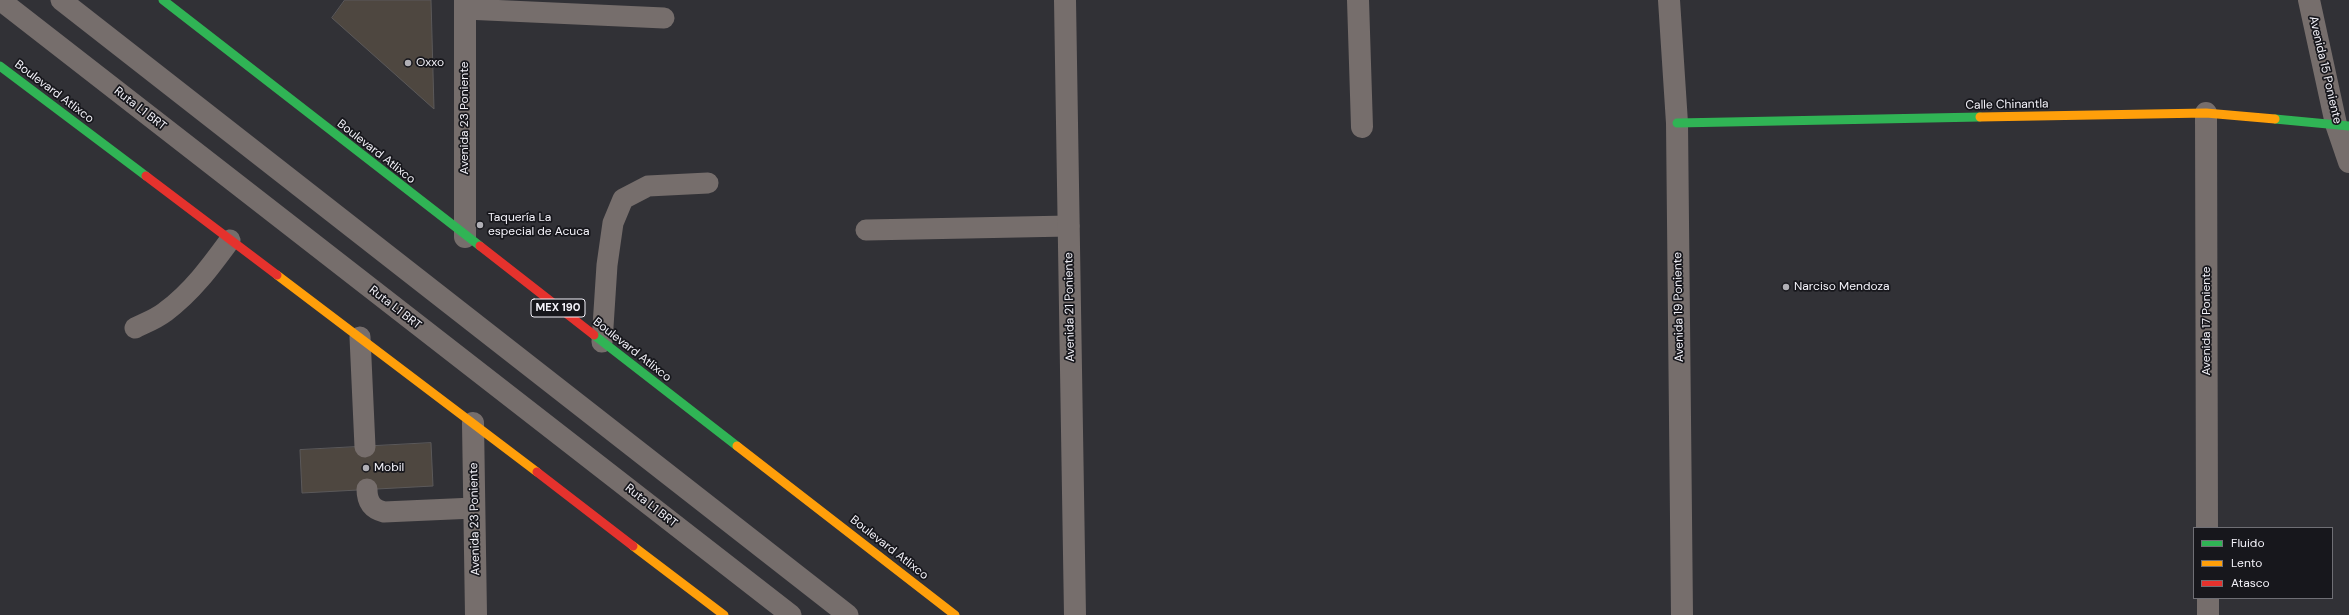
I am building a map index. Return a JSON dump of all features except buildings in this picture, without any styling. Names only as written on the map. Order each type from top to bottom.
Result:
[{"type":"main road","name":"Boulevard Atlixco","points":[[173,4],[465,237],[955,615]]},
{"type":"main road","name":"Boulevard Atlixco","points":[[0,66],[360,337],[724,615]]},
{"type":"main road","name":"Calle Chinantla","points":[[1677,123],[2206,113],[2343,125]]},
{"type":"street","name":"Avenida 21 Poniente","points":[[1065,0],[1075,615]]},
{"type":"street","points":[[1358,0],[1362,127]]},
{"type":"street","name":"Avenida 19 Poniente","points":[[1669,0],[1677,123],[1682,615]]},
{"type":"street","name":"Avenida 15 Poniente","points":[[2310,0],[2343,125],[2349,162]]},
{"type":"street","name":"Avenida 23 Poniente","points":[[465,4],[465,237]]},
{"type":"street","name":"Avenida 17 Poniente","points":[[2206,113],[2207,527]]},
{"type":"street","name":"Avenida 23 Poniente","points":[[473,423],[476,615]]},
{"type":"street","points":[[2208,599],[2208,615]]},
{"type":"lane","name":"Ruta L1 BRT","points":[[0,0],[791,615]]},
{"type":"lane","points":[[61,0],[848,615]]},
{"type":"lane","points":[[465,4],[664,18]]},
{"type":"lane","points":[[602,342],[608,258],[613,223],[623,199],[648,186],[708,183]]},
{"type":"lane","points":[[866,230],[1069,226]]},
{"type":"lane","points":[[135,328],[164,313],[184,296],[205,274],[230,240]]},
{"type":"lane","points":[[360,337],[366,447]]},
{"type":"lane","points":[[366,489],[369,504],[376,510],[384,512],[474,508]]},
{"type":"traffic: fast","points":[[163,0],[480,246]]},
{"type":"traffic: fast","points":[[0,66],[146,176]]},
{"type":"traffic: fast","points":[[1677,123],[1980,117]]},
{"type":"traffic: fast","points":[[2275,119],[2349,126]]},
{"type":"traffic: fast","points":[[594,335],[737,446]]},
{"type":"traffic: slow","points":[[1980,117],[2206,113],[2275,119]]},
{"type":"traffic: slow","points":[[277,275],[537,472]]},
{"type":"traffic: slow","points":[[737,446],[955,615]]},
{"type":"traffic: slow","points":[[633,546],[724,615]]},
{"type":"traffic: jam","points":[[146,176],[277,275]]},
{"type":"traffic: jam","points":[[480,246],[594,335]]},
{"type":"traffic: jam","points":[[537,472],[633,546]]},
{"type":"place","name":"Oxxo","points":[[408,63]]},
{"type":"place","name":"Taquería La especial de Acuca","points":[[480,225]]},
{"type":"place","name":"Narciso Mendoza","points":[[1786,287]]},
{"type":"place","name":"Mobil","points":[[366,468]]}]
